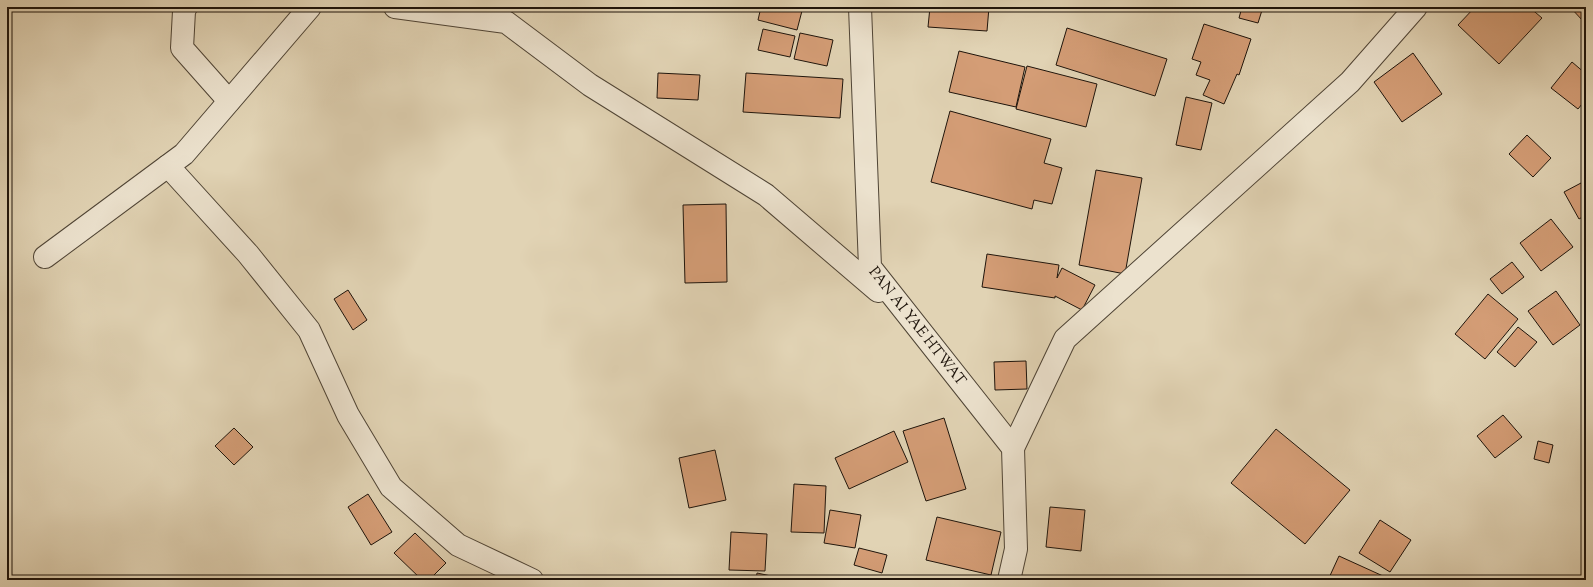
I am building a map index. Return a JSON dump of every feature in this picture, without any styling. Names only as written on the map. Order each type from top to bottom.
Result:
[{"type":"street","points":[[186,7],[184,11],[182,48],[229,101]]},
{"type":"street","points":[[45,257],[184,154],[310,7]]},
{"type":"street","points":[[395,7],[506,22],[590,85],[766,195],[908,316]]},
{"type":"street","name":"PAN AI YAE HTWAT","points":[[860,7],[870,267],[1013,448]]},
{"type":"street","points":[[1008,580],[1016,549],[1013,448],[1065,339],[1350,82],[1416,7]]},
{"type":"street","points":[[168,166],[248,254],[309,330],[348,415],[391,487],[458,545],[532,580]]},
{"type":"building","points":[[761,7],[803,7],[797,30],[758,20]]},
{"type":"building","points":[[930,7],[989,7],[987,31],[928,27]]},
{"type":"building","points":[[1242,7],[1263,7],[1258,23],[1239,18]]},
{"type":"building","points":[[1475,7],[1529,7],[1542,18],[1499,64],[1458,25]]},
{"type":"building","points":[[1570,7],[1586,7],[1586,18],[1583,21]]},
{"type":"building","points":[[1204,24],[1251,39],[1239,75],[1237,74],[1224,104],[1203,95],[1210,80],[1196,75],[1201,62],[1192,59]]},
{"type":"building","points":[[1067,28],[1167,59],[1155,96],[1056,65]]},
{"type":"building","points":[[763,29],[795,36],[790,57],[758,50]]},
{"type":"building","points":[[800,33],[833,40],[827,66],[794,59]]},
{"type":"building","points":[[959,51],[1025,67],[1016,107],[949,92]]},
{"type":"building","points":[[1413,53],[1442,94],[1402,122],[1374,82]]},
{"type":"building","points":[[1572,62],[1586,74],[1586,99],[1578,109],[1551,88]]},
{"type":"building","points":[[1027,66],[1097,84],[1086,127],[1016,109]]},
{"type":"building","points":[[658,73],[700,75],[698,100],[657,98]]},
{"type":"building","points":[[746,73],[843,79],[840,118],[743,112]]},
{"type":"building","points":[[1186,97],[1212,103],[1201,150],[1176,145]]},
{"type":"building","points":[[950,111],[1051,139],[1044,163],[1062,168],[1052,204],[1034,200],[1032,209],[931,182]]},
{"type":"building","points":[[1527,135],[1551,158],[1533,177],[1509,154]]},
{"type":"building","points":[[1096,170],[1142,178],[1125,274],[1079,265]]},
{"type":"building","points":[[1581,183],[1586,191],[1586,215],[1579,219],[1564,192]]},
{"type":"building","points":[[726,204],[727,282],[685,283],[683,205]]},
{"type":"building","points":[[1551,219],[1573,247],[1541,271],[1520,243]]},
{"type":"building","points":[[987,254],[1059,265],[1057,278],[1062,268],[1095,285],[1082,310],[1055,296],[1055,298],[982,287]]},
{"type":"building","points":[[1512,262],[1524,277],[1502,294],[1490,279]]},
{"type":"building","points":[[348,290],[367,320],[353,330],[334,299]]},
{"type":"building","points":[[1556,291],[1580,325],[1553,345],[1528,311]]},
{"type":"building","points":[[1488,294],[1518,319],[1485,359],[1455,334]]},
{"type":"building","points":[[1518,327],[1537,342],[1515,367],[1497,352]]},
{"type":"building","points":[[1026,361],[1027,389],[995,390],[994,362]]},
{"type":"building","points":[[1503,415],[1522,437],[1495,458],[1477,436]]},
{"type":"building","points":[[944,418],[966,489],[926,501],[903,431]]},
{"type":"building","points":[[234,428],[253,447],[234,465],[215,446]]},
{"type":"building","points":[[1276,429],[1350,490],[1305,544],[1231,483]]},
{"type":"building","points":[[894,431],[908,462],[849,489],[835,458]]},
{"type":"building","points":[[1538,441],[1553,445],[1549,463],[1534,459]]},
{"type":"building","points":[[715,450],[726,500],[689,508],[679,458]]},
{"type":"building","points":[[794,484],[826,486],[824,533],[791,532]]},
{"type":"building","points":[[368,494],[392,532],[371,545],[348,507]]},
{"type":"building","points":[[1050,507],[1085,510],[1081,551],[1046,547]]},
{"type":"building","points":[[830,510],[861,515],[855,548],[824,543]]},
{"type":"building","points":[[937,517],[1001,532],[991,575],[926,560]]},
{"type":"building","points":[[1380,520],[1411,540],[1390,572],[1359,553]]},
{"type":"building","points":[[731,532],[767,534],[765,571],[729,570]]},
{"type":"building","points":[[415,533],[446,563],[429,580],[422,580],[394,553]]},
{"type":"building","points":[[859,548],[887,555],[882,573],[854,565]]},
{"type":"building","points":[[1339,556],[1383,576],[1381,580],[1328,580]]},
{"type":"building","points":[[757,573],[785,579],[785,580],[756,580]]}]
